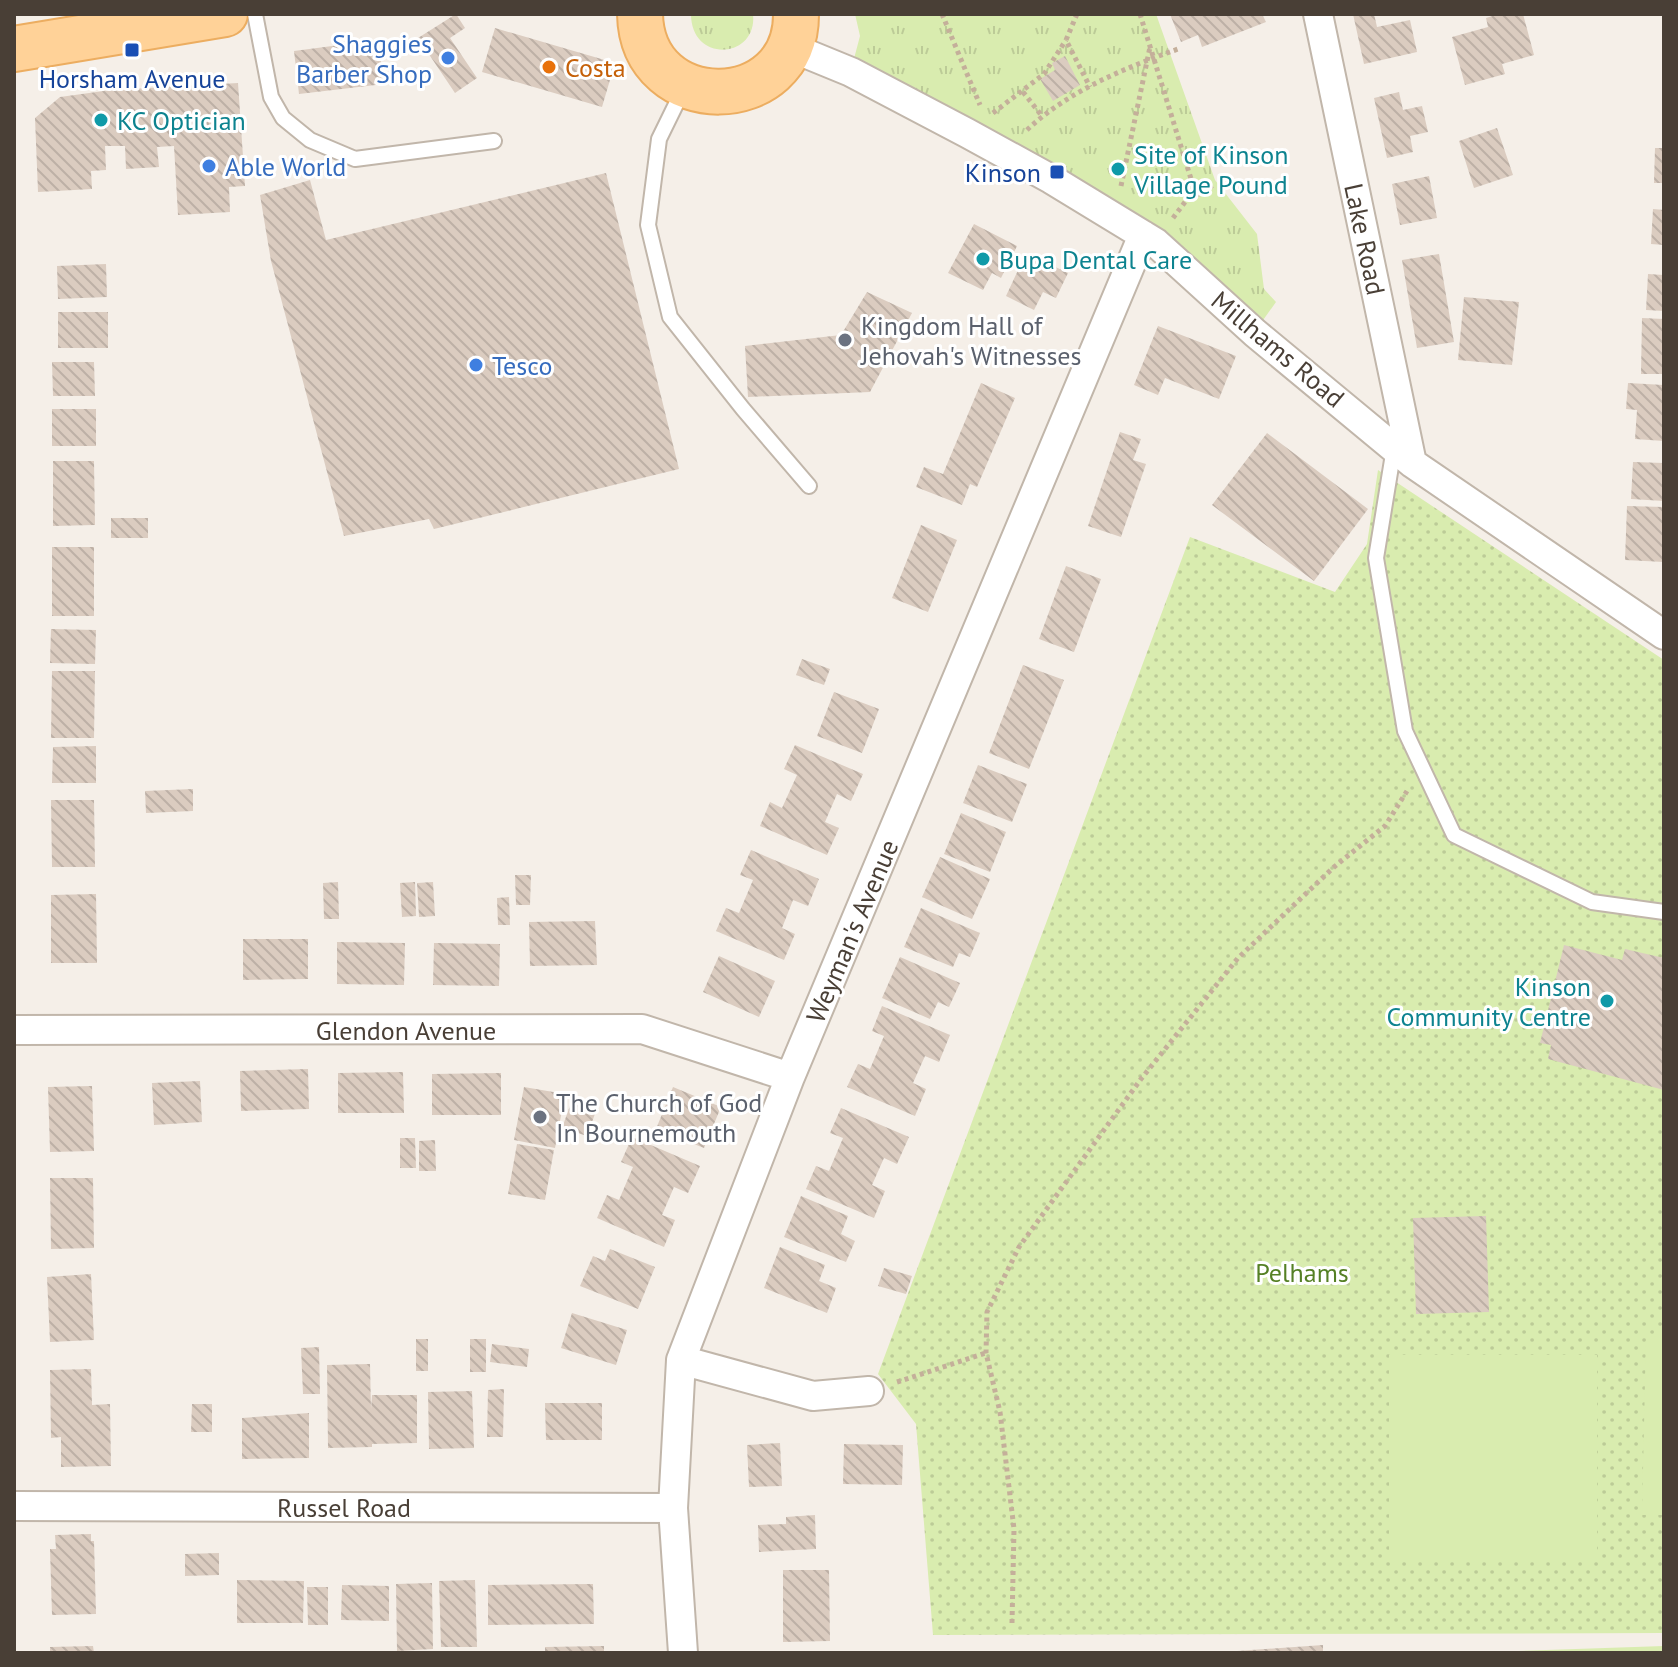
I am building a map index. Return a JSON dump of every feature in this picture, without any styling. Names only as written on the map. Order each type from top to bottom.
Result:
[{"type":"main road","points":[[14,49],[225,14]]},
{"type":"main road","points":[[640,14],[641,29],[649,52],[664,72],[685,86],[705,92],[725,93],[764,79],[779,64],[793,31]]},
{"type":"street","name":"Lake Road","points":[[1318,14],[1404,455]]},
{"type":"street","name":"Millhams Road","points":[[793,31],[851,72],[976,126],[1003,153],[1151,240],[1255,333],[1404,455],[1664,635]]},
{"type":"street","name":"Weyman's Avenue","points":[[683,1653],[673,1508],[681,1360],[790,1077],[1151,240]]},
{"type":"street","name":"Glendon Avenue","points":[[14,1030],[642,1029],[790,1077]]},
{"type":"street","points":[[681,1360],[813,1396],[869,1391]]},
{"type":"street","name":"Russel Road","points":[[14,1506],[673,1508]]},
{"type":"lane","points":[[255,14],[271,97],[283,118],[310,140],[355,159],[494,141]]},
{"type":"lane","points":[[685,86],[659,139],[648,225],[670,317],[809,486]]},
{"type":"lane","points":[[1404,455],[1376,558],[1405,731],[1454,835],[1592,902],[1664,912]]},
{"type":"path","points":[[942,14],[980,102],[976,126]]},
{"type":"path","points":[[976,126],[1044,74],[1066,40],[1077,14]]},
{"type":"path","points":[[1140,14],[1196,195]]},
{"type":"path","points":[[1066,40],[1090,87]]},
{"type":"path","points":[[1114,216],[1151,46]]},
{"type":"path","points":[[1003,153],[1053,106],[1178,49]]},
{"type":"path","points":[[1023,92],[1042,116]]},
{"type":"path","points":[[1151,240],[1171,222],[1185,202],[1215,184]]},
{"type":"path","points":[[1012,1623],[1014,1529],[1000,1412],[986,1353],[987,1312],[1019,1247],[1141,1079],[1238,958],[1334,867],[1385,826],[1422,767]]},
{"type":"path","points":[[869,1391],[986,1353]]},
{"type":"green space","points":[[691,14],[753,14],[752,29],[736,47],[724,50],[712,48],[701,41],[694,30]]},
{"type":"green space","points":[[855,14],[1156,14],[1215,180],[1257,234],[1264,289],[1276,302],[1256,330],[1156,241],[851,70],[860,36]]},
{"type":"green space","name":"Pelhams","points":[[1378,470],[1664,660],[1664,1633],[933,1635],[916,1424],[878,1374],[1190,537],[1335,592],[1367,544]]},
{"type":"green space","points":[[1646,1336],[1664,1337],[1664,1515],[1642,1515]]},
{"type":"green space","points":[[1389,1355],[1597,1355],[1597,1558],[1389,1558]]},
{"type":"green space","points":[[1664,1646],[1664,1653],[1457,1653]]},
{"type":"building","name":"Shaggies Barber Shop","points":[[456,14],[465,28],[450,38],[477,78],[455,93],[418,38]]},
{"type":"building","points":[[1170,14],[1262,14],[1266,22],[1202,47],[1198,35],[1181,42]]},
{"type":"building","points":[[1353,14],[1374,14],[1377,27],[1410,20],[1417,52],[1364,64]]},
{"type":"building","points":[[1499,14],[1523,14],[1534,55],[1502,64],[1505,74],[1465,85],[1452,37],[1488,27],[1486,18]]},
{"type":"building","name":"Costa","points":[[495,28],[615,63],[602,107],[482,72]]},
{"type":"building","points":[[378,40],[384,84],[299,94],[294,51]]},
{"type":"building","points":[[1065,56],[1080,85],[1053,101],[1040,79],[1055,70],[1052,63]]},
{"type":"building","points":[[238,83],[245,186],[229,187],[230,212],[178,215],[174,146],[157,147],[159,167],[126,169],[125,146],[105,146],[106,170],[91,171],[92,189],[38,192],[35,118],[60,97],[111,90]]},
{"type":"building","points":[[1399,92],[1403,110],[1422,106],[1428,132],[1410,136],[1413,152],[1387,158],[1374,98]]},
{"type":"building","points":[[1497,128],[1513,175],[1474,188],[1459,141]]},
{"type":"building","points":[[1655,148],[1664,148],[1664,183],[1654,183]]},
{"type":"building","name":"Tesco","points":[[606,173],[679,469],[434,529],[429,519],[344,536],[271,261],[260,195],[310,180],[326,240]]},
{"type":"building","points":[[1429,176],[1437,218],[1400,225],[1392,184]]},
{"type":"building","points":[[1653,209],[1664,210],[1664,245],[1651,244]]},
{"type":"building","name":"Bupa Dental Care","points":[[974,224],[1017,246],[1001,278],[992,273],[983,290],[948,273]]},
{"type":"building","points":[[1026,253],[1068,273],[1056,298],[1043,292],[1034,310],[1006,296]]},
{"type":"building","points":[[1439,254],[1454,342],[1417,348],[1402,260]]},
{"type":"building","points":[[106,264],[107,297],[58,299],[57,266]]},
{"type":"building","points":[[1648,274],[1664,275],[1664,311],[1646,310]]},
{"type":"building","name":"Kingdom Hall of Jehovah's Witnesses","points":[[867,292],[912,313],[870,392],[748,397],[745,346],[841,335]]},
{"type":"building","points":[[1464,297],[1519,302],[1512,365],[1458,360]]},
{"type":"building","points":[[58,312],[108,312],[108,348],[58,348]]},
{"type":"building","points":[[1642,318],[1664,319],[1664,374],[1641,374]]},
{"type":"building","points":[[1158,326],[1236,356],[1219,399],[1165,378],[1158,395],[1134,385]]},
{"type":"building","points":[[52,362],[94,362],[95,396],[53,396]]},
{"type":"building","points":[[981,383],[1015,398],[977,487],[970,484],[962,505],[916,487],[924,467],[943,474]]},
{"type":"building","points":[[1628,383],[1664,385],[1664,441],[1635,439],[1637,410],[1626,409]]},
{"type":"building","points":[[52,409],[96,409],[96,446],[52,446]]},
{"type":"building","points":[[1120,432],[1141,439],[1133,460],[1146,464],[1121,537],[1088,526]]},
{"type":"building","points":[[1267,433],[1368,509],[1314,581],[1212,505]]},
{"type":"building","points":[[53,461],[94,461],[95,525],[53,526]]},
{"type":"building","points":[[1633,462],[1664,463],[1664,501],[1631,499]]},
{"type":"building","points":[[1627,506],[1664,507],[1664,562],[1625,560]]},
{"type":"building","points":[[111,518],[148,518],[148,538],[111,538]]},
{"type":"building","points":[[921,525],[957,540],[928,612],[892,598]]},
{"type":"building","points":[[52,547],[94,547],[94,616],[52,616]]},
{"type":"building","points":[[1066,566],[1101,579],[1074,652],[1039,639]]},
{"type":"building","points":[[51,629],[96,630],[95,664],[50,663]]},
{"type":"building","points":[[802,659],[830,669],[824,685],[796,675]]},
{"type":"building","points":[[1023,665],[1064,680],[1029,769],[989,753]]},
{"type":"building","points":[[52,671],[95,671],[94,738],[51,738]]},
{"type":"building","points":[[834,692],[879,709],[862,753],[817,736]]},
{"type":"building","points":[[795,745],[863,774],[851,801],[837,794],[825,822],[839,828],[827,855],[760,826],[770,802],[782,808],[797,775],[784,769]]},
{"type":"building","points":[[96,746],[96,783],[52,783],[53,747]]},
{"type":"building","points":[[978,765],[1027,784],[1012,822],[963,803]]},
{"type":"building","points":[[193,789],[193,811],[146,813],[145,791]]},
{"type":"building","points":[[51,800],[94,800],[95,867],[52,867]]},
{"type":"building","points":[[961,813],[1006,832],[990,872],[944,854]]},
{"type":"building","points":[[751,850],[819,879],[808,906],[793,900],[782,928],[795,934],[784,960],[716,931],[726,908],[739,913],[753,880],[740,875]]},
{"type":"building","points":[[940,857],[990,879],[972,919],[922,897]]},
{"type":"building","points":[[515,875],[531,875],[530,905],[516,905]]},
{"type":"building","points":[[338,882],[339,919],[324,919],[323,883]]},
{"type":"building","points":[[415,882],[416,916],[402,917],[400,883]]},
{"type":"building","points":[[433,882],[435,916],[419,917],[417,883]]},
{"type":"building","points":[[96,894],[97,963],[51,963],[51,895]]},
{"type":"building","points":[[509,897],[510,925],[498,925],[497,898]]},
{"type":"building","points":[[921,908],[980,933],[970,957],[959,953],[953,967],[904,947]]},
{"type":"building","points":[[595,921],[597,965],[530,966],[529,922]]},
{"type":"building","points":[[243,939],[308,939],[308,979],[243,980]]},
{"type":"building","points":[[337,942],[405,943],[404,985],[337,984]]},
{"type":"building","points":[[434,943],[500,944],[499,986],[433,985]]},
{"type":"building","name":"Kinson Community Centre","points":[[1564,945],[1622,960],[1625,949],[1664,958],[1664,1090],[1548,1059],[1551,1045],[1540,1043]]},
{"type":"building","points":[[719,956],[775,981],[759,1017],[703,992]]},
{"type":"building","points":[[900,957],[960,983],[949,1007],[938,1002],[930,1019],[882,998]]},
{"type":"building","points":[[882,1006],[950,1035],[939,1062],[925,1056],[913,1083],[926,1089],[915,1116],[847,1087],[858,1064],[870,1069],[884,1036],[872,1031]]},
{"type":"building","points":[[308,1069],[309,1109],[241,1111],[240,1071]]},
{"type":"building","points":[[403,1072],[404,1113],[338,1113],[338,1073]]},
{"type":"building","points":[[501,1073],[501,1115],[432,1115],[432,1074]]},
{"type":"building","points":[[200,1081],[202,1122],[154,1125],[152,1083]]},
{"type":"building","points":[[92,1086],[94,1151],[50,1152],[48,1087]]},
{"type":"building","name":"The Church of God In Bournemouth","points":[[524,1087],[565,1094],[555,1148],[514,1140]]},
{"type":"building","points":[[673,1087],[721,1107],[704,1148],[656,1129]]},
{"type":"building","points":[[571,1103],[596,1111],[587,1136],[562,1128]]},
{"type":"building","points":[[841,1108],[909,1137],[897,1164],[884,1158],[872,1185],[885,1191],[874,1218],[806,1189],[816,1166],[829,1171],[843,1138],[830,1133]]},
{"type":"building","points":[[632,1137],[700,1166],[688,1193],[674,1187],[662,1215],[675,1220],[664,1247],[597,1218],[607,1195],[619,1200],[633,1167],[621,1162]]},
{"type":"building","points":[[400,1138],[415,1138],[416,1168],[400,1168]]},
{"type":"building","points":[[435,1140],[436,1171],[419,1171],[419,1141]]},
{"type":"building","points":[[517,1144],[554,1150],[545,1200],[508,1194]]},
{"type":"building","points":[[50,1178],[93,1178],[94,1248],[51,1249]]},
{"type":"building","points":[[801,1196],[848,1216],[841,1234],[855,1241],[846,1262],[784,1237]]},
{"type":"building","points":[[1486,1216],[1489,1312],[1416,1314],[1413,1218]]},
{"type":"building","points":[[780,1247],[825,1265],[819,1281],[836,1288],[827,1313],[764,1288]]},
{"type":"building","points":[[610,1249],[655,1267],[638,1309],[580,1286],[593,1256],[605,1261]]},
{"type":"building","points":[[884,1268],[912,1276],[906,1294],[878,1286]]},
{"type":"building","points":[[91,1274],[94,1340],[50,1342],[47,1277]]},
{"type":"building","points":[[572,1313],[627,1330],[616,1365],[561,1348]]},
{"type":"building","points":[[416,1339],[428,1339],[428,1371],[416,1371]]},
{"type":"building","points":[[470,1339],[486,1339],[486,1372],[470,1372]]},
{"type":"building","points":[[492,1344],[529,1349],[527,1367],[490,1362]]},
{"type":"building","points":[[319,1347],[320,1394],[303,1394],[301,1348]]},
{"type":"building","points":[[370,1364],[371,1409],[372,1395],[417,1395],[417,1443],[328,1448],[327,1365]]},
{"type":"building","points":[[91,1369],[92,1405],[110,1404],[111,1466],[61,1467],[61,1437],[51,1438],[50,1370]]},
{"type":"building","points":[[504,1389],[503,1437],[487,1437],[488,1390]]},
{"type":"building","points":[[472,1391],[474,1448],[429,1449],[428,1392]]},
{"type":"building","points":[[545,1403],[602,1403],[602,1440],[546,1440]]},
{"type":"building","points":[[192,1404],[212,1404],[212,1432],[191,1432]]},
{"type":"building","points":[[309,1413],[309,1458],[242,1459],[242,1418]]},
{"type":"building","points":[[780,1443],[782,1486],[749,1487],[747,1445]]},
{"type":"building","points":[[844,1444],[903,1445],[902,1485],[843,1484]]},
{"type":"building","points":[[815,1515],[816,1549],[759,1552],[758,1525],[786,1524],[786,1517]]},
{"type":"building","points":[[91,1534],[91,1541],[94,1541],[96,1614],[52,1615],[50,1549],[56,1549],[55,1535]]},
{"type":"building","points":[[219,1553],[219,1575],[185,1576],[185,1554]]},
{"type":"building","points":[[783,1570],[829,1570],[830,1641],[783,1642]]},
{"type":"building","points":[[237,1580],[304,1581],[303,1623],[237,1623]]},
{"type":"building","points":[[475,1580],[477,1647],[441,1647],[439,1581]]},
{"type":"building","points":[[432,1583],[433,1649],[397,1651],[396,1584]]},
{"type":"building","points":[[593,1584],[594,1624],[488,1625],[488,1585]]},
{"type":"building","points":[[342,1585],[389,1586],[389,1621],[341,1620]]},
{"type":"building","points":[[307,1587],[328,1587],[328,1625],[308,1625]]},
{"type":"building","points":[[1323,1645],[1323,1653],[1237,1653],[1237,1651]]},
{"type":"building","points":[[93,1646],[94,1653],[50,1653],[50,1647]]},
{"type":"building","points":[[604,1646],[604,1653],[545,1653],[545,1647]]},
{"type":"place","name":"Horsham Avenue","points":[[132,50]]},
{"type":"place","name":"Shaggies Barber Shop","points":[[448,58]]},
{"type":"place","name":"Costa","points":[[549,67]]},
{"type":"place","name":"KC Optician","points":[[101,120]]},
{"type":"place","name":"Able World","points":[[209,166]]},
{"type":"place","name":"Site of Kinson Village Pound","points":[[1118,169]]},
{"type":"place","name":"Kinson","points":[[1057,172]]},
{"type":"place","name":"Bupa Dental Care","points":[[983,259]]},
{"type":"place","name":"Kingdom Hall of Jehovah's Witnesses","points":[[845,340]]},
{"type":"place","name":"Tesco","points":[[476,365]]},
{"type":"place","name":"Kinson Community Centre","points":[[1607,1001]]},
{"type":"place","name":"The Church of God In Bournemouth","points":[[540,1117]]}]
